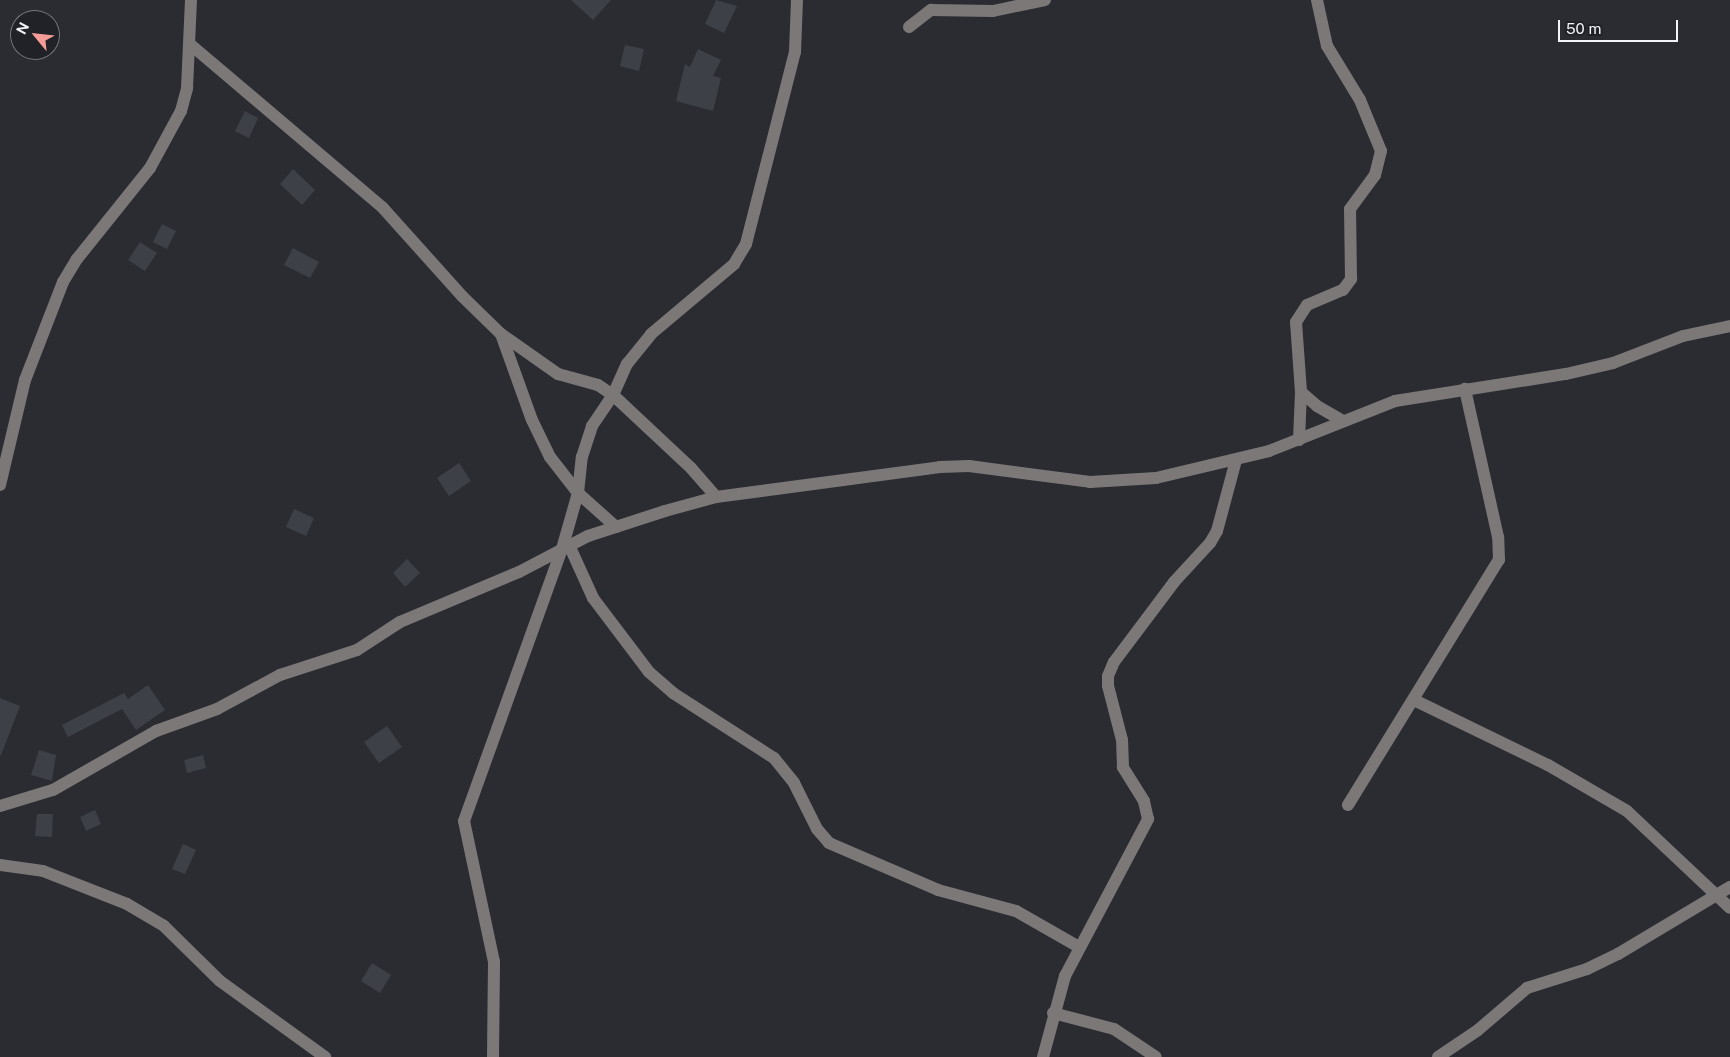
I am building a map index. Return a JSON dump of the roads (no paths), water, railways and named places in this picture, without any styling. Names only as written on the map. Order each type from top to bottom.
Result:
[{"type":"street","points":[[0,485],[25,380],[47,318],[77,259],[150,168],[168,138],[188,88],[191,45],[191,0]]},
{"type":"street","points":[[493,1057],[494,962],[464,821],[566,547],[578,493],[582,457],[592,426],[613,395],[627,364],[651,334],[734,264],[746,244],[795,52],[798,28],[797,0]]},
{"type":"street","points":[[910,28],[931,10],[993,11],[1045,0]]},
{"type":"street","points":[[1299,440],[1300,392],[1296,322],[1307,305],[1343,290],[1351,279],[1350,209],[1375,175],[1380,165],[1381,151],[1360,100],[1327,46],[1317,0]]},
{"type":"street","points":[[191,45],[383,208],[462,296],[501,334],[558,374],[598,385],[613,395],[690,468],[716,496]]},
{"type":"street","points":[[0,806],[53,790],[156,731],[217,709],[280,675],[357,650],[400,622],[519,572],[566,547],[616,526],[716,496],[940,467],[969,466],[1090,482],[1156,478],[1236,460],[1299,440],[1395,401],[1613,364],[1683,336],[1730,326]]},
{"type":"street","points":[[501,334],[540,439],[578,493],[616,526]]},
{"type":"street","points":[[1348,805],[1499,560],[1498,537],[1466,389]]},
{"type":"street","points":[[1300,392],[1317,406],[1343,421]]},
{"type":"street","points":[[1042,1057],[1053,1013],[1079,947],[1102,912],[1118,872],[1148,819],[1144,801],[1123,767],[1122,740],[1108,686],[1108,676],[1114,662],[1174,582],[1210,543],[1217,531],[1236,460]]},
{"type":"street","points":[[566,547],[593,598],[649,672],[673,693],[774,758],[794,784],[817,829],[829,843],[938,890],[1016,911],[1079,947]]},
{"type":"street","points":[[1414,700],[1541,762],[1621,807],[1730,908]]},
{"type":"street","points":[[0,865],[44,870],[127,904],[164,926],[220,981],[326,1057]]},
{"type":"street","points":[[1438,1057],[1478,1030],[1527,988],[1587,969],[1618,954],[1730,887]]},
{"type":"street","points":[[1053,1013],[1114,1029],[1156,1057]]}]
